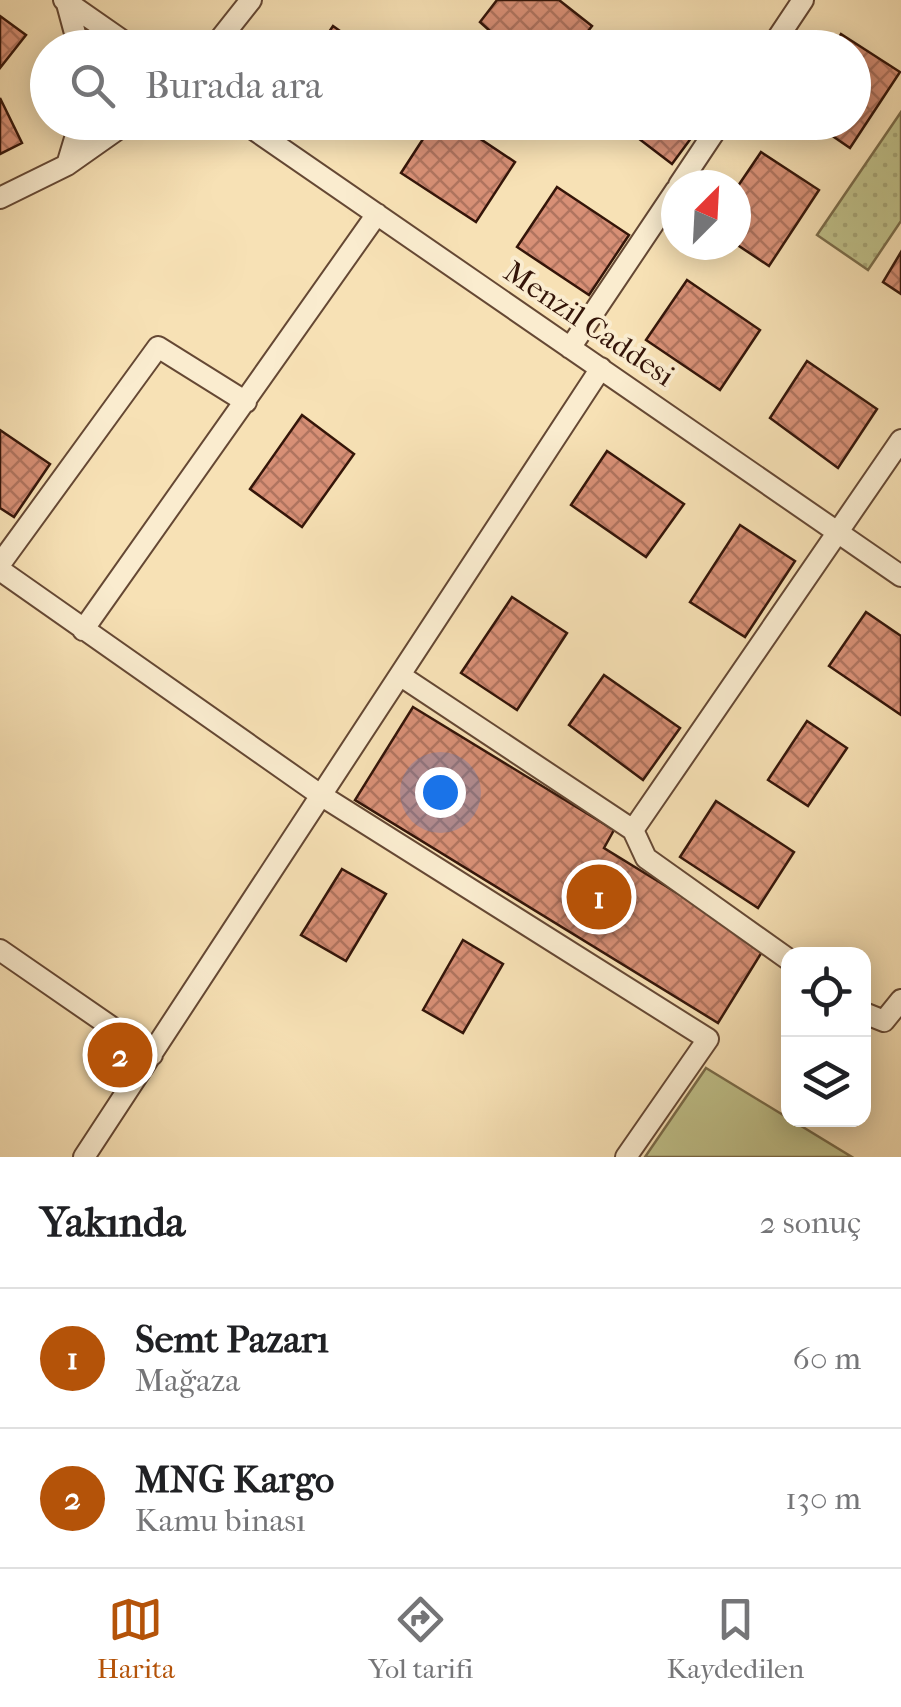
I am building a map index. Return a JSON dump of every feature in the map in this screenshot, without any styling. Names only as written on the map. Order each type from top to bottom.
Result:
[{"type":"street","points":[[65,0],[74,30]]},
{"type":"street","points":[[65,0],[108,30]]},
{"type":"street","points":[[227,30],[251,0]]},
{"type":"street","points":[[783,30],[802,0]]},
{"type":"street","points":[[67,165],[75,140]]},
{"type":"street","points":[[0,198],[67,165],[102,140]]},
{"type":"street","name":"Menzil Caddesi","points":[[269,140],[901,576]]},
{"type":"street","points":[[689,170],[709,140]]},
{"type":"street","points":[[570,348],[661,212]]},
{"type":"street","points":[[83,630],[377,214]]},
{"type":"street","points":[[246,402],[158,347],[0,567],[83,630],[319,794],[708,1038],[626,1157]]},
{"type":"street","points":[[84,1157],[601,368]]},
{"type":"street","points":[[633,830],[901,440]]},
{"type":"street","points":[[401,676],[633,830],[646,858],[781,955]]},
{"type":"street","points":[[0,950],[152,1055]]},
{"type":"street","points":[[871,1016],[884,1021],[901,1000]]},
{"type":"green space","points":[[901,112],[901,221],[868,270],[817,235]]},
{"type":"green space","points":[[706,1068],[781,1114],[781,1127],[803,1127],[852,1157],[645,1157]]},
{"type":"building","points":[[497,0],[559,0],[592,26],[589,30],[489,30],[480,22]]},
{"type":"building","points":[[0,16],[26,35],[0,68]]},
{"type":"building","points":[[871,53],[900,72],[871,116]]},
{"type":"building","points":[[0,98],[22,143],[0,154]]},
{"type":"building","points":[[422,140],[482,140],[515,162],[476,222],[401,173]]},
{"type":"building","points":[[641,140],[690,140],[672,164]]},
{"type":"building","points":[[838,140],[855,140],[850,148]]},
{"type":"building","points":[[761,152],[819,190],[769,266],[751,254],[749,170]]},
{"type":"building","points":[[557,187],[629,235],[589,295],[517,247]]},
{"type":"building","points":[[901,252],[901,294],[883,282]]},
{"type":"building","points":[[687,280],[760,330],[720,390],[646,340]]},
{"type":"building","points":[[807,361],[877,409],[838,468],[770,418]]},
{"type":"building","points":[[302,415],[354,454],[302,527],[250,489]]},
{"type":"building","points":[[0,430],[50,464],[14,517],[0,508]]},
{"type":"building","points":[[607,451],[684,504],[646,557],[571,505]]},
{"type":"building","points":[[740,525],[795,561],[745,637],[690,602]]},
{"type":"building","points":[[512,597],[567,633],[517,710],[461,673]]},
{"type":"building","points":[[866,612],[901,636],[901,715],[829,666]]},
{"type":"building","points":[[604,675],[680,728],[643,780],[569,725]]},
{"type":"building","points":[[413,707],[614,830],[604,848],[765,947],[718,1023],[355,800]]},
{"type":"building","points":[[807,721],[847,748],[808,806],[768,780]]},
{"type":"building","points":[[716,801],[794,852],[758,908],[680,857]]},
{"type":"building","points":[[342,869],[386,894],[346,961],[301,935]]},
{"type":"building","points":[[463,940],[503,964],[463,1033],[423,1010]]},
{"type":"place","name":"Semt Pazarı","points":[[599,897]]},
{"type":"place","name":"MNG Kargo","points":[[120,1055]]}]
